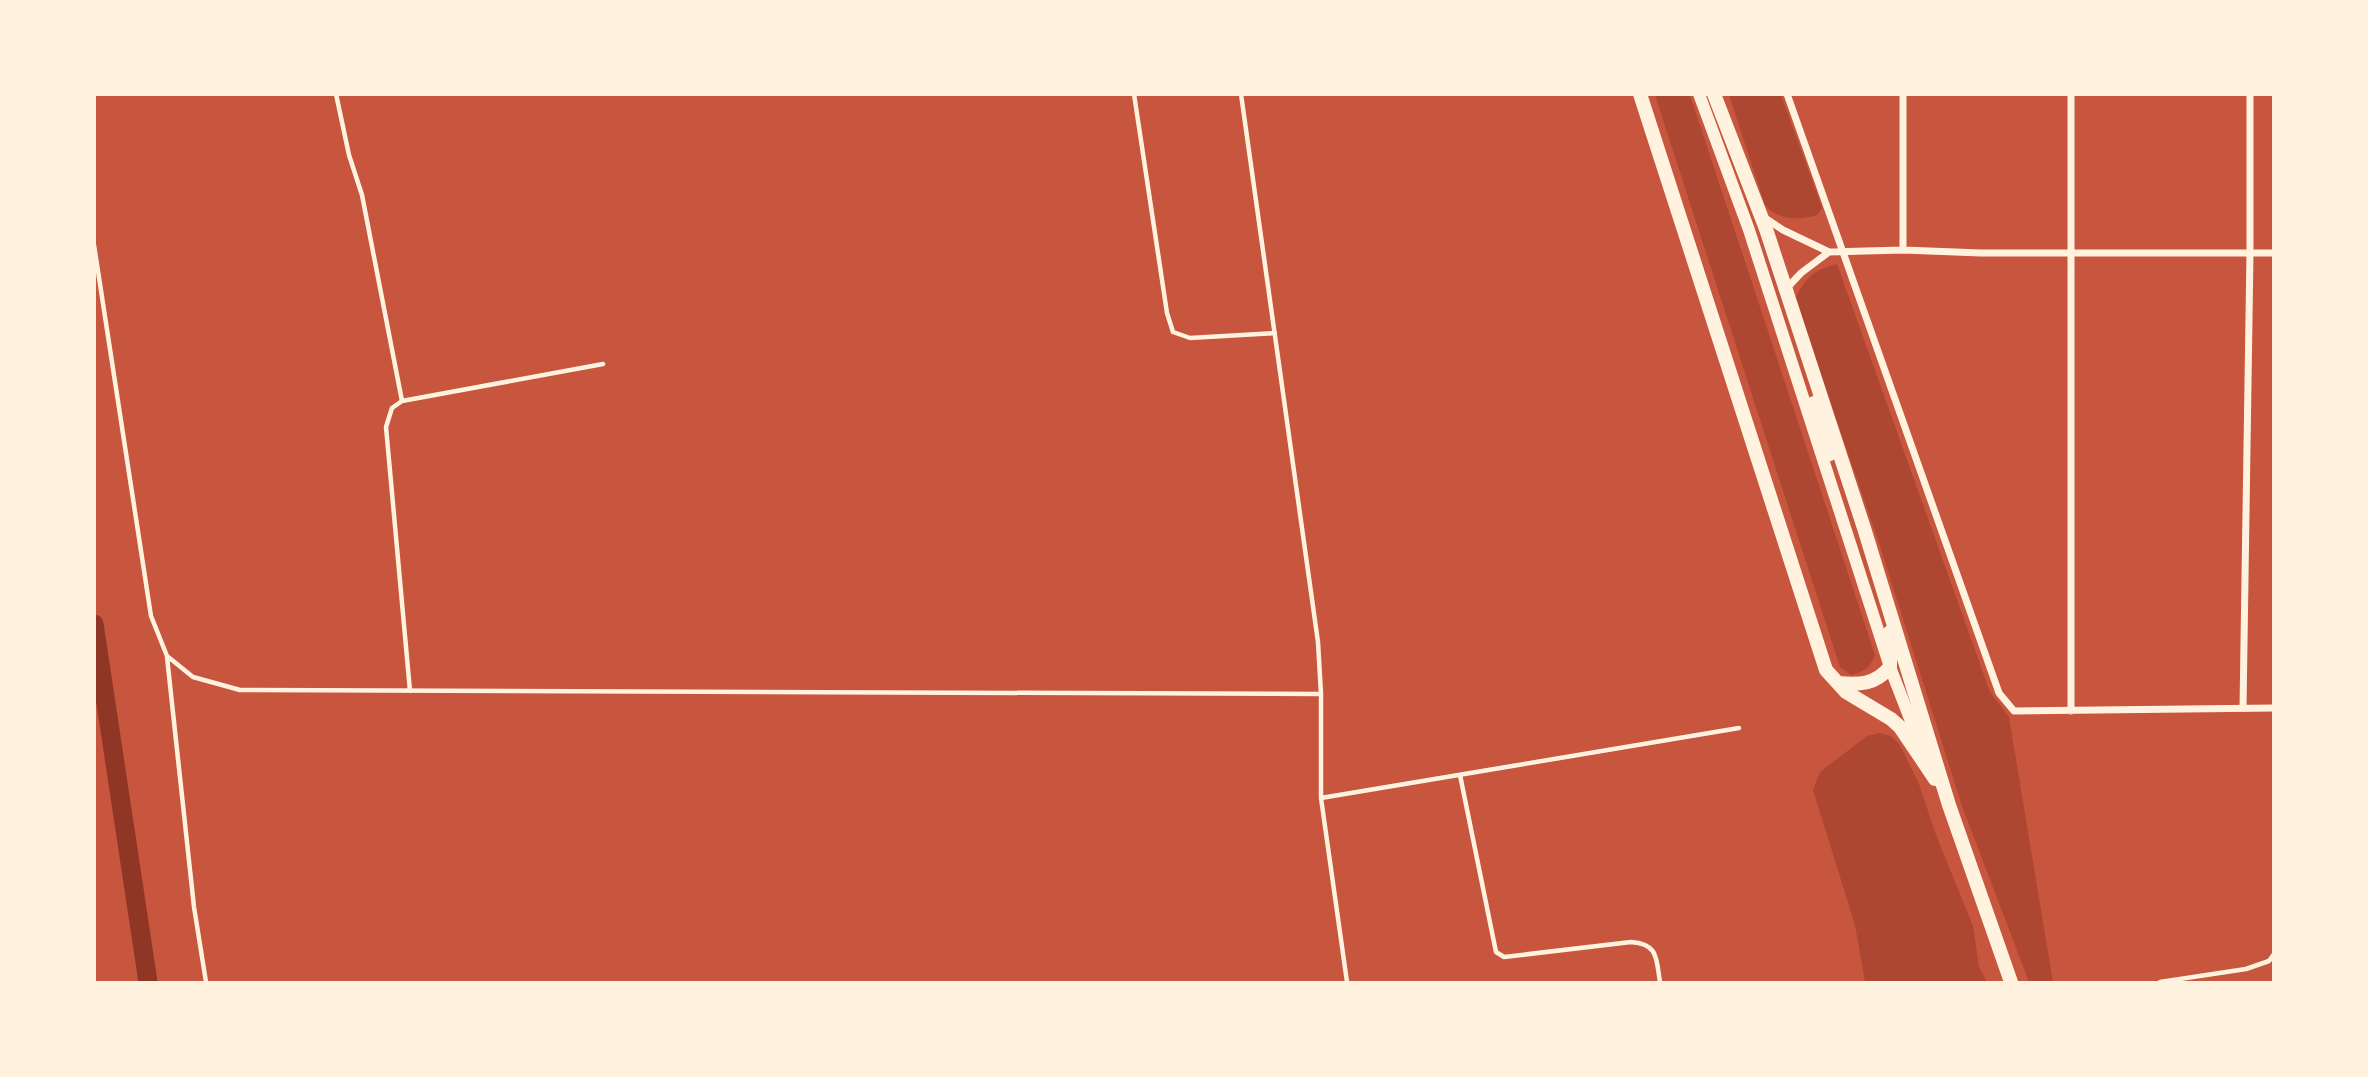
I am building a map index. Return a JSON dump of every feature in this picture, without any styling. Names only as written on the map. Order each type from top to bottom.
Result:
[{"type":"main road","points":[[1640,94],[1826,670],[1856,699],[1900,727],[1930,769]]},
{"type":"main road","points":[[1699,94],[1749,230],[1890,667],[1930,769],[1949,805]]},
{"type":"main road","points":[[1716,94],[1788,296],[1864,528],[1949,805],[2011,982]]},
{"type":"main road","points":[[1788,296],[1794,332],[1822,429],[1891,634],[1890,667],[1880,678],[1870,683],[1838,683]]},
{"type":"street","points":[[1787,94],[1999,693],[2014,711],[2273,708]]},
{"type":"street","points":[[1903,94],[1903,250]]},
{"type":"street","points":[[2071,94],[2071,711]]},
{"type":"street","points":[[2243,708],[2250,94]]},
{"type":"street","points":[[1759,214],[1783,230],[1829,252],[1903,250],[2273,253]]},
{"type":"street","points":[[1788,296],[1801,273],[1829,252]]},
{"type":"lane","points":[[336,94],[349,155],[362,195],[402,401]]},
{"type":"lane","points":[[1134,94],[1167,313],[1173,332],[1190,338],[1275,333]]},
{"type":"lane","points":[[1241,94],[1318,642],[1321,798],[1347,982]]},
{"type":"lane","points":[[94,245],[151,617],[167,656],[194,907],[206,982]]},
{"type":"lane","points":[[410,691],[386,427],[392,408],[402,401],[603,364]]},
{"type":"lane","points":[[167,656],[193,677],[240,690],[1321,694]]},
{"type":"lane","points":[[1321,798],[1739,728]]},
{"type":"lane","points":[[1460,775],[1496,952],[1504,957],[1631,942],[1645,943],[1655,953],[1660,982]]},
{"type":"lane","points":[[2160,982],[2246,970],[2269,961],[2273,954]]},
{"type":"shaded area","points":[[1655,95],[1690,95],[1875,655],[1869,666],[1860,672],[1851,675],[1840,667]]},
{"type":"shaded area","points":[[1729,95],[1781,95],[1822,208],[1817,215],[1789,218],[1776,214],[1765,205]]},
{"type":"shaded area","points":[[1837,264],[1990,692],[2009,717],[2053,982],[2029,982],[1962,806],[1880,546],[1838,424],[1829,407],[1796,297],[1812,275]]},
{"type":"shaded area","points":[[1880,733],[1891,736],[1900,745],[1919,784],[1936,835],[1973,926],[1979,967],[1987,982],[1865,982],[1855,925],[1813,790],[1820,772],[1867,736]]},
{"type":"waterway","points":[[94,624],[148,982]]}]
